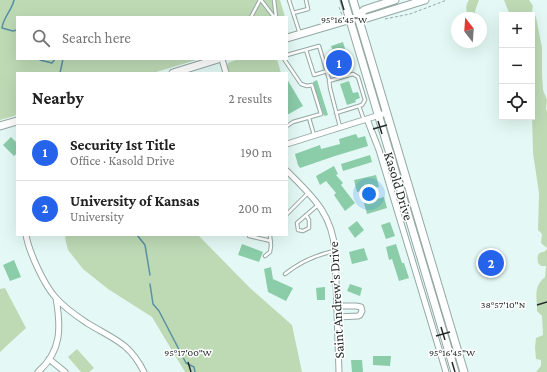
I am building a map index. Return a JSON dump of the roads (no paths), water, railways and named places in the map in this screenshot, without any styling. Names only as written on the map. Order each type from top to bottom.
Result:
[{"type":"main road","name":"Kasold Drive","points":[[344,0],[455,372]]},
{"type":"main road","name":"Kasold Drive","points":[[353,0],[464,372]]},
{"type":"main road","points":[[358,17],[364,10],[395,0]]},
{"type":"main road","points":[[288,38],[358,17],[367,18],[416,1],[426,0]]},
{"type":"main road","points":[[175,72],[215,60]]},
{"type":"main road","points":[[0,126],[16,121]]},
{"type":"street","points":[[222,60],[226,72]]},
{"type":"street","points":[[288,144],[386,113]]},
{"type":"street","points":[[366,120],[379,150],[446,372]]},
{"type":"street","name":"Saint Andrew's Drive","points":[[288,172],[319,204],[331,227],[335,251],[339,372]]},
{"type":"street","points":[[26,236],[34,259],[56,298],[60,321],[58,341],[50,359],[38,372]]},
{"type":"street","points":[[56,298],[87,323],[112,336],[124,345],[137,358],[144,372]]},
{"type":"street","points":[[336,306],[356,306],[361,307],[362,311],[358,316],[337,317]]},
{"type":"street","points":[[50,359],[65,372]]},
{"type":"lane","points":[[252,16],[261,0],[274,16]]},
{"type":"lane","points":[[274,0],[275,16]]},
{"type":"lane","points":[[289,0],[300,34]]},
{"type":"lane","points":[[293,14],[308,9],[306,0]]},
{"type":"lane","points":[[288,55],[319,46],[327,71],[340,127]]},
{"type":"lane","points":[[306,50],[314,75],[327,71]]},
{"type":"lane","points":[[285,60],[301,84],[307,86],[312,85],[321,114],[294,122],[288,125]]},
{"type":"lane","points":[[329,81],[354,74],[356,75],[358,77],[365,100],[364,104],[336,113]]},
{"type":"lane","points":[[359,106],[366,120]]},
{"type":"lane","points":[[309,118],[315,135]]},
{"type":"lane","points":[[288,213],[308,193]]},
{"type":"lane","points":[[306,215],[309,220],[309,228],[304,231],[298,230],[297,223],[306,215],[319,204]]},
{"type":"lane","points":[[249,236],[271,241]]},
{"type":"lane","points":[[265,256],[270,252],[270,236]]},
{"type":"lane","points":[[285,274],[295,266],[319,254],[335,251]]},
{"type":"waterway","points":[[14,0],[2,28],[13,31],[16,30]]},
{"type":"waterway","points":[[40,60],[52,63],[54,60]]},
{"type":"waterway","points":[[60,72],[63,60]]},
{"type":"waterway","points":[[138,236],[145,245],[150,275]]},
{"type":"waterway","points":[[150,284],[153,304],[159,311],[186,363],[194,367],[195,372]]},
{"type":"place","name":"Security 1st Title","points":[[339,63]]},
{"type":"place","name":"University of Kansas","points":[[491,263]]}]
